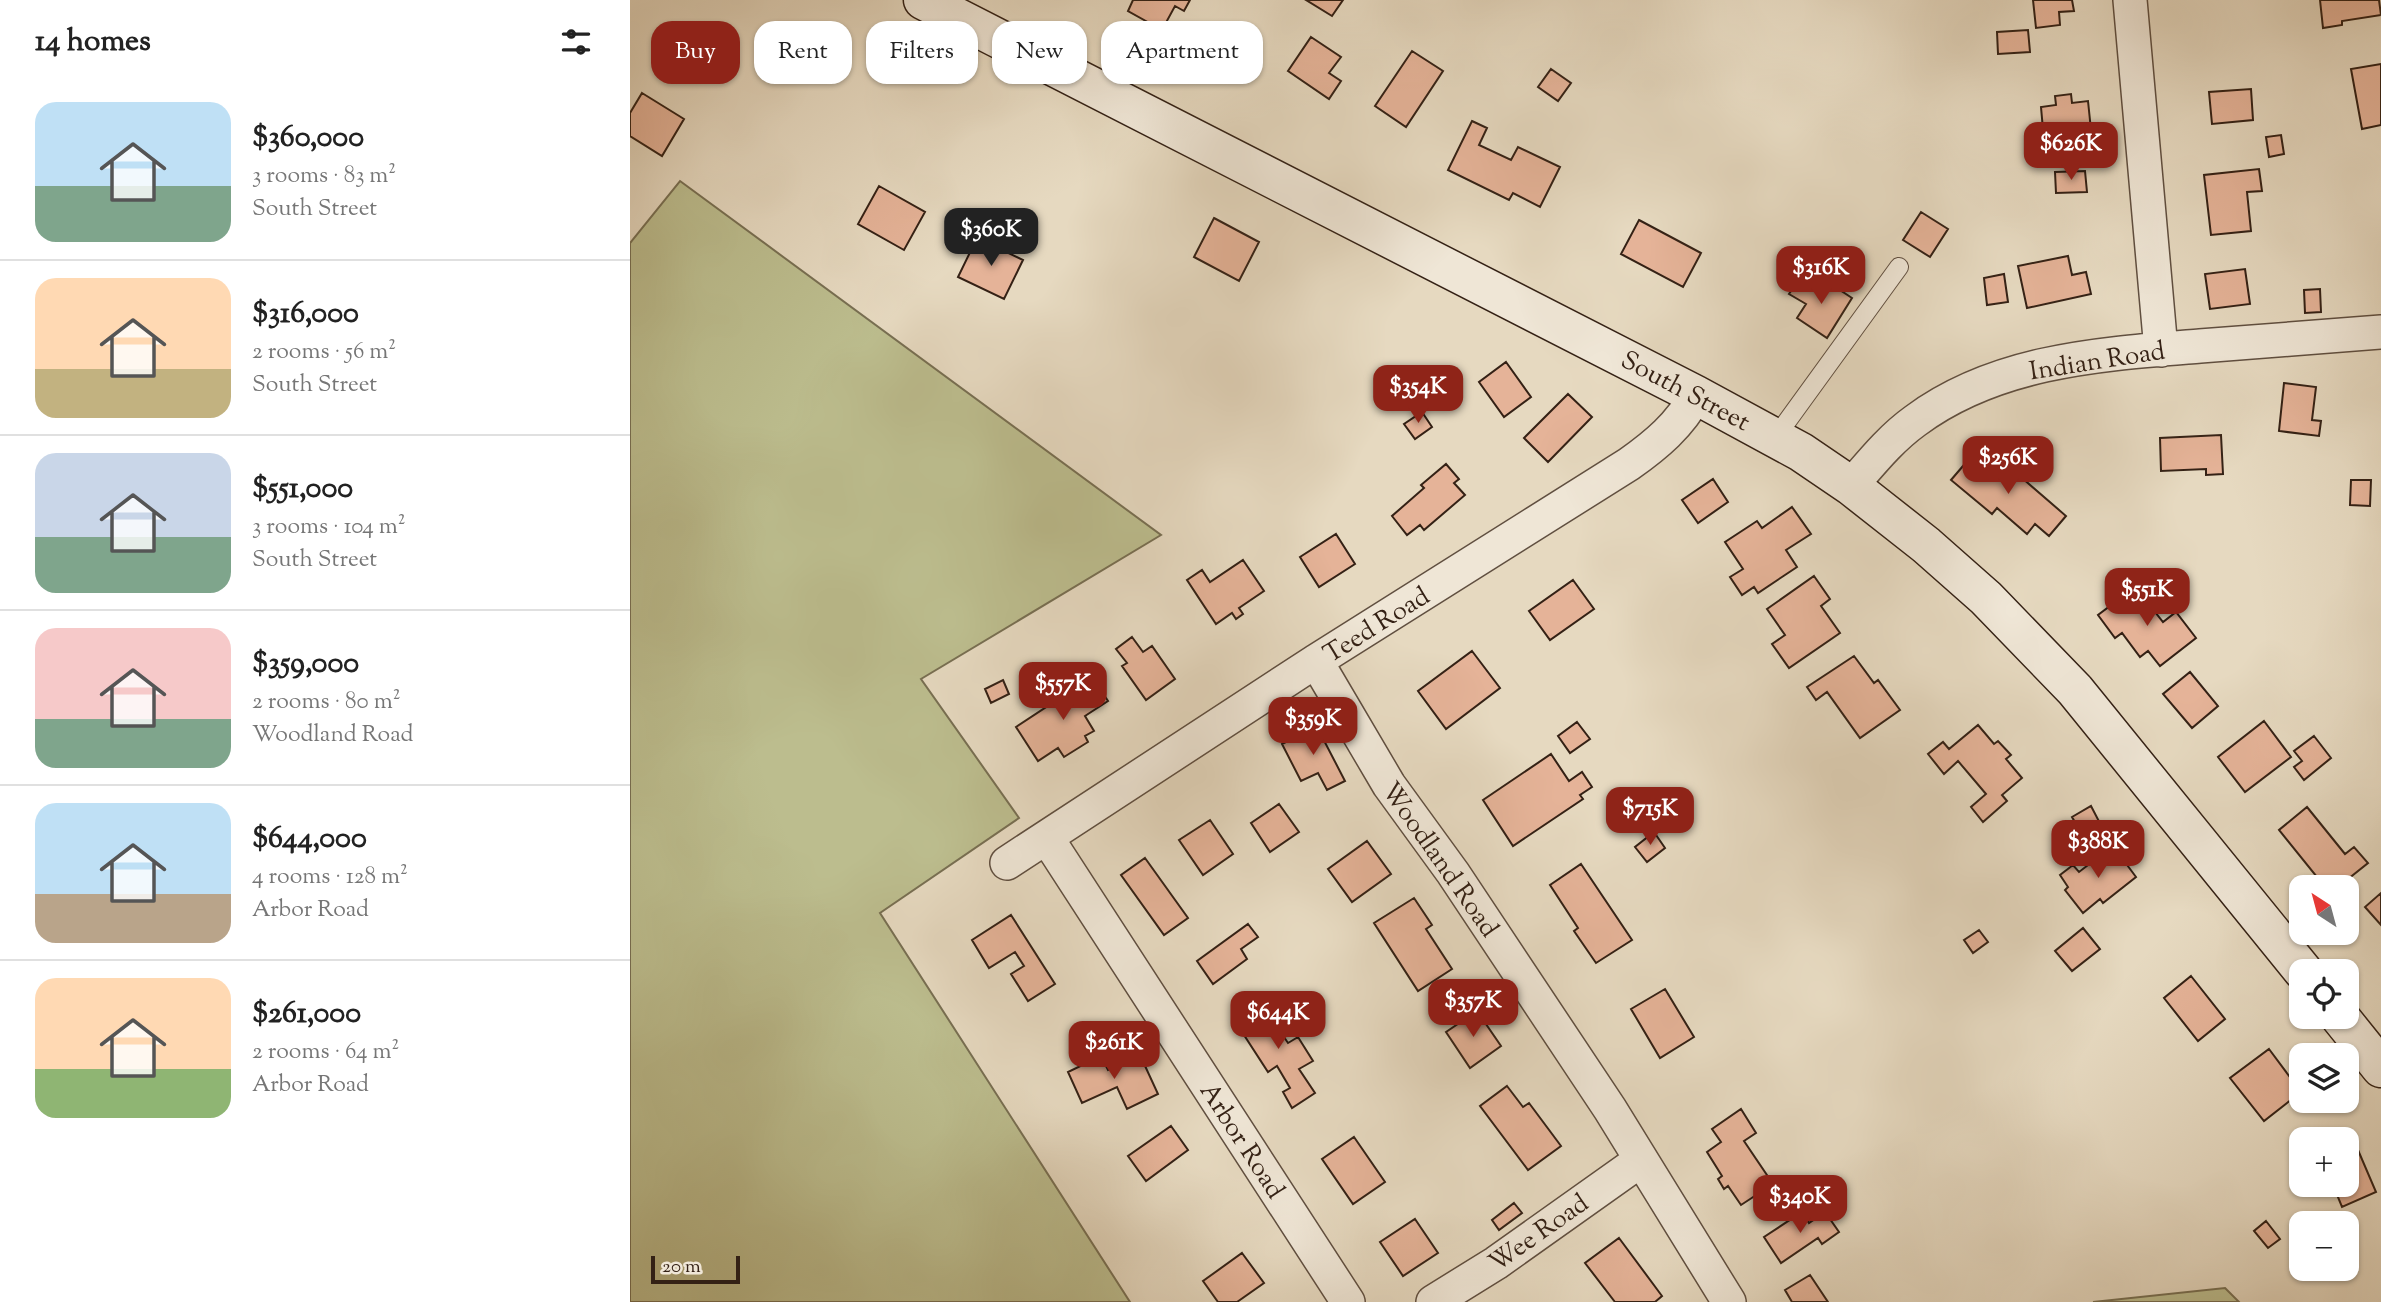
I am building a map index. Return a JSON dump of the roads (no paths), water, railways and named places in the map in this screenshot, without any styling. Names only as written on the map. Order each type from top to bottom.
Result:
[{"type":"main road","name":"South Street","points":[[923,0],[1696,395],[1775,438],[1851,486],[1934,552],[1986,598],[2054,666],[2098,716],[2293,959]]},
{"type":"main road","points":[[2350,1029],[2381,1068]]},
{"type":"street","points":[[2130,0],[2161,349]]},
{"type":"street","name":"Indian Road","points":[[1851,486],[1893,439],[1915,420],[1975,388],[2011,374],[2061,361],[2161,349],[2381,332]]},
{"type":"street","name":"Teed Road","points":[[1007,863],[1629,464],[1682,419],[1696,395]]},
{"type":"street","name":"Woodland Road","points":[[1317,662],[1389,785],[1453,873],[1641,1160],[1729,1302]]},
{"type":"street","name":"Arbor Road","points":[[1047,838],[1348,1302]]},
{"type":"street","name":"Wee Road","points":[[1433,1302],[1496,1263],[1641,1160]]},
{"type":"lane","points":[[1775,438],[1899,267]]}]
